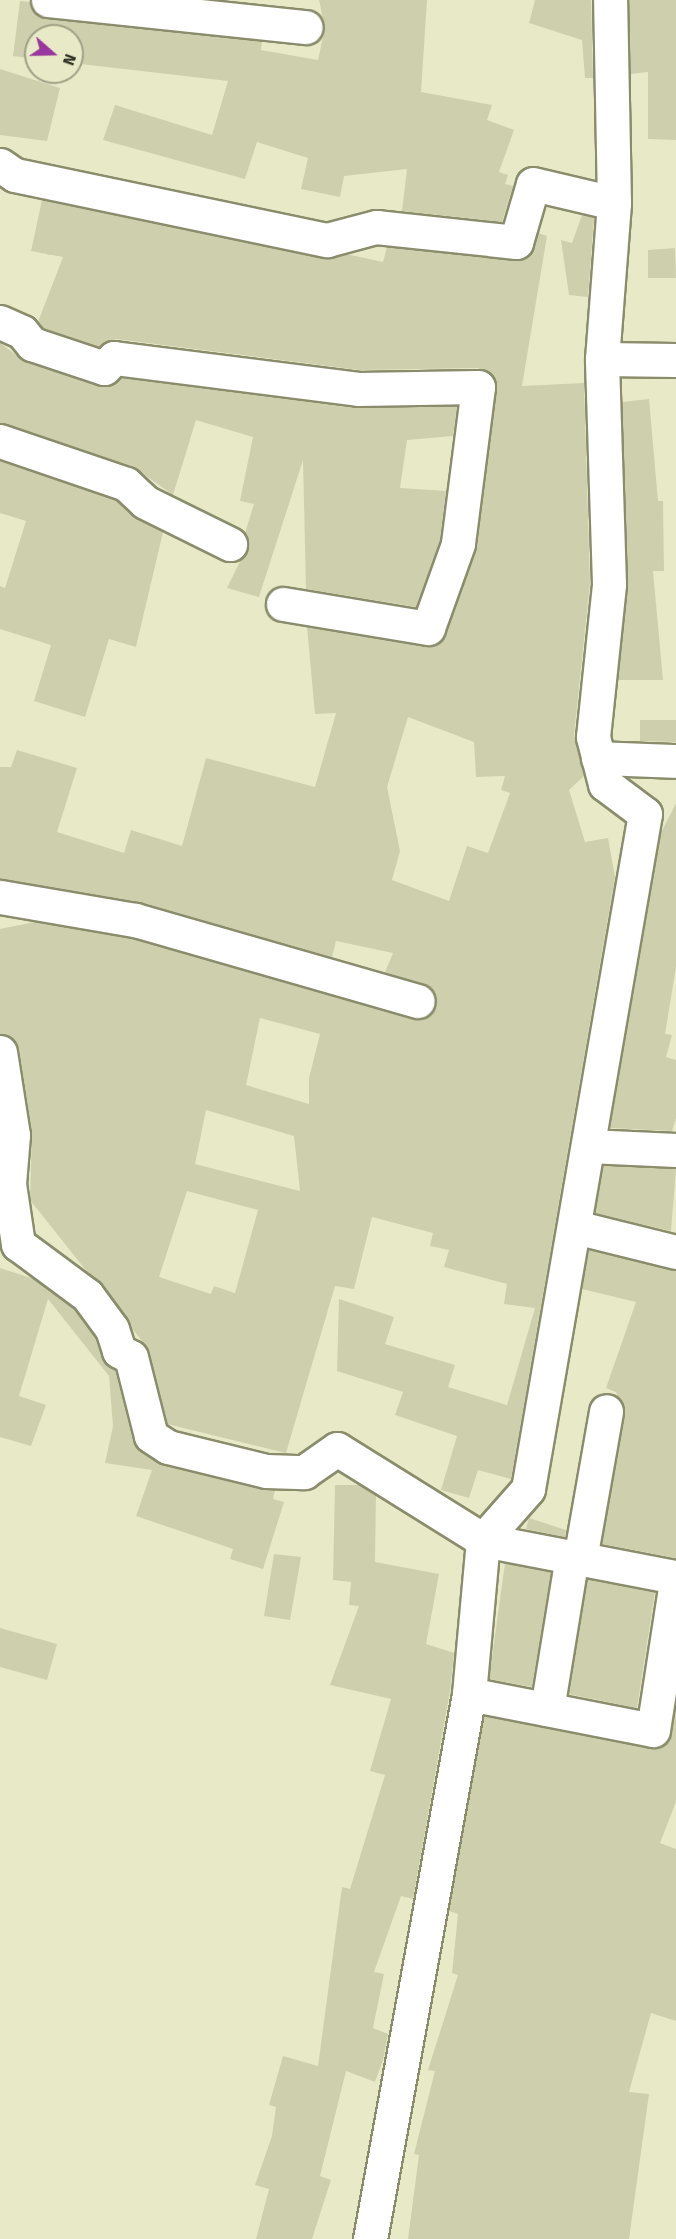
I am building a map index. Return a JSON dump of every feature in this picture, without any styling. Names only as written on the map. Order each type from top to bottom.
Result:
[{"type":"street","points":[[48,0],[306,27]]},
{"type":"street","points":[[370,2239],[469,1694],[483,1540],[528,1489],[645,814],[605,784],[593,737],[604,660],[610,542],[602,359],[614,203],[610,0]]},
{"type":"street","points":[[0,165],[15,175],[327,240],[376,227],[516,242],[533,184],[614,203]]},
{"type":"street","points":[[0,322],[22,332],[32,344],[104,368],[114,358],[358,389],[478,387],[458,544],[428,628],[283,604]]},
{"type":"street","points":[[602,359],[676,360]]},
{"type":"street","points":[[0,441],[126,484],[145,502],[230,544]]},
{"type":"street","points":[[598,758],[676,761]]},
{"type":"street","points":[[0,897],[135,921],[418,1001]]},
{"type":"street","points":[[0,1052],[14,1135],[9,1184],[9,1249],[87,1295],[112,1329],[119,1351],[131,1357],[151,1436],[168,1447],[266,1471],[304,1472],[337,1449],[483,1540],[676,1580],[652,1730],[469,1694]]},
{"type":"street","points":[[588,1146],[676,1150]]},
{"type":"street","points":[[575,1227],[676,1252]]},
{"type":"street","points":[[547,1709],[606,1411]]},
{"type":"building","points":[[319,0],[427,0],[421,92],[492,105],[487,120],[514,130],[499,172],[508,175],[505,184],[513,186],[502,222],[402,211],[407,169],[344,176],[340,197],[301,189],[308,158],[257,142],[245,179],[103,140],[115,105],[212,135],[228,81],[84,64],[84,24],[24,24],[24,57],[13,56],[20,1],[30,2],[46,19],[262,41],[261,50],[318,60],[325,28]]},
{"type":"building","points":[[535,0],[591,0],[593,78],[585,78],[582,40],[529,23]]},
{"type":"building","points":[[629,0],[676,0],[676,140],[648,139],[648,72],[630,74]]},
{"type":"building","points":[[0,69],[24,77],[24,84],[47,84],[60,88],[47,141],[0,135]]},
{"type":"building","points":[[42,200],[324,258],[346,254],[383,262],[387,247],[515,261],[530,254],[538,233],[547,236],[522,386],[584,383],[590,583],[574,735],[584,776],[569,790],[585,842],[608,838],[615,877],[511,1479],[478,1470],[469,1498],[441,1490],[457,1436],[395,1415],[403,1392],[337,1371],[339,1299],[394,1317],[385,1344],[455,1365],[448,1387],[507,1405],[535,1308],[504,1304],[507,1284],[444,1267],[449,1250],[430,1246],[433,1233],[372,1217],[354,1289],[335,1286],[286,1453],[167,1424],[146,1346],[30,1200],[32,1132],[19,1049],[14,1040],[0,1034],[0,929],[35,922],[131,938],[413,1019],[431,1014],[436,997],[432,988],[385,972],[393,953],[336,941],[332,957],[140,902],[0,879],[0,767],[11,767],[17,750],[77,768],[57,832],[124,853],[131,830],[182,846],[206,758],[315,787],[336,713],[315,714],[307,627],[425,646],[441,641],[477,547],[495,380],[478,368],[359,370],[116,339],[99,347],[43,328],[38,322],[63,257],[31,251]],"holes":[[[408,717],[474,742],[476,777],[505,776],[501,790],[510,793],[488,853],[467,846],[449,901],[392,880],[400,851],[387,787]],[[260,1018],[320,1034],[309,1078],[309,1104],[246,1085]],[[206,1110],[294,1136],[300,1191],[195,1164]],[[187,1191],[258,1210],[235,1293],[214,1286],[211,1294],[159,1277]]]},
{"type":"building","points":[[582,215],[594,218],[588,297],[569,295],[561,240],[572,243]]},
{"type":"building","points":[[675,248],[676,278],[648,278],[648,250]]},
{"type":"building","points":[[0,343],[26,362],[99,386],[121,378],[356,408],[457,406],[453,436],[407,440],[400,488],[446,491],[440,540],[416,607],[306,589],[303,460],[259,597],[227,588],[249,543],[245,533],[254,504],[240,501],[253,437],[196,420],[173,495],[132,466],[0,423]]},
{"type":"building","points":[[649,399],[658,501],[663,501],[664,571],[653,571],[663,680],[618,680],[628,584],[622,402]]},
{"type":"building","points":[[0,461],[116,500],[163,532],[136,647],[109,639],[85,717],[34,701],[51,645],[0,629],[0,586],[5,588],[26,521],[0,513]]},
{"type":"building","points":[[640,720],[676,720],[676,742],[640,741]]},
{"type":"building","points":[[676,803],[676,967],[665,1034],[672,1035],[666,1057],[676,1060],[676,1118],[672,1131],[610,1128],[661,833]]},
{"type":"building","points":[[603,1165],[676,1169],[671,1231],[595,1213]]},
{"type":"building","points":[[589,1250],[676,1270],[676,1558],[602,1544],[624,1414],[616,1392],[606,1388],[636,1302],[582,1289]]},
{"type":"building","points":[[0,1268],[34,1279],[74,1308],[95,1338],[104,1363],[115,1370],[133,1441],[141,1452],[164,1465],[275,1490],[273,1499],[284,1502],[263,1569],[230,1559],[233,1549],[136,1516],[152,1470],[105,1463],[113,1426],[109,1376],[48,1299],[19,1396],[46,1405],[31,1446],[0,1437]]},
{"type":"building","points":[[335,1485],[359,1485],[376,1495],[375,1562],[439,1574],[426,1644],[454,1653],[450,1691],[413,1899],[401,1896],[374,1972],[384,1974],[373,2028],[388,2034],[383,2060],[375,2082],[346,2071],[320,2176],[331,2180],[312,2239],[256,2239],[269,2189],[255,2185],[272,2136],[276,2107],[269,2105],[283,2056],[318,2066],[342,1887],[350,1889],[385,1775],[370,1771],[391,1699],[330,1685],[359,1606],[349,1605],[351,1582],[333,1580]]},
{"type":"building","points":[[529,1518],[566,1530],[565,1537],[526,1529]]},
{"type":"building","points":[[274,1554],[301,1557],[290,1620],[264,1616]]},
{"type":"building","points":[[505,1563],[551,1572],[532,1687],[489,1679]]},
{"type":"building","points":[[587,1579],[655,1592],[637,1708],[568,1694]]},
{"type":"building","points":[[0,1628],[57,1644],[47,1680],[0,1667]]},
{"type":"building","points":[[676,1704],[676,1802],[660,1843],[676,1849],[676,2021],[651,2013],[629,2092],[649,2094],[629,2239],[408,2239],[419,2155],[414,2154],[435,2071],[428,2070],[458,1975],[452,1973],[458,1914],[449,1911],[484,1716],[650,1748],[668,1741]]}]
